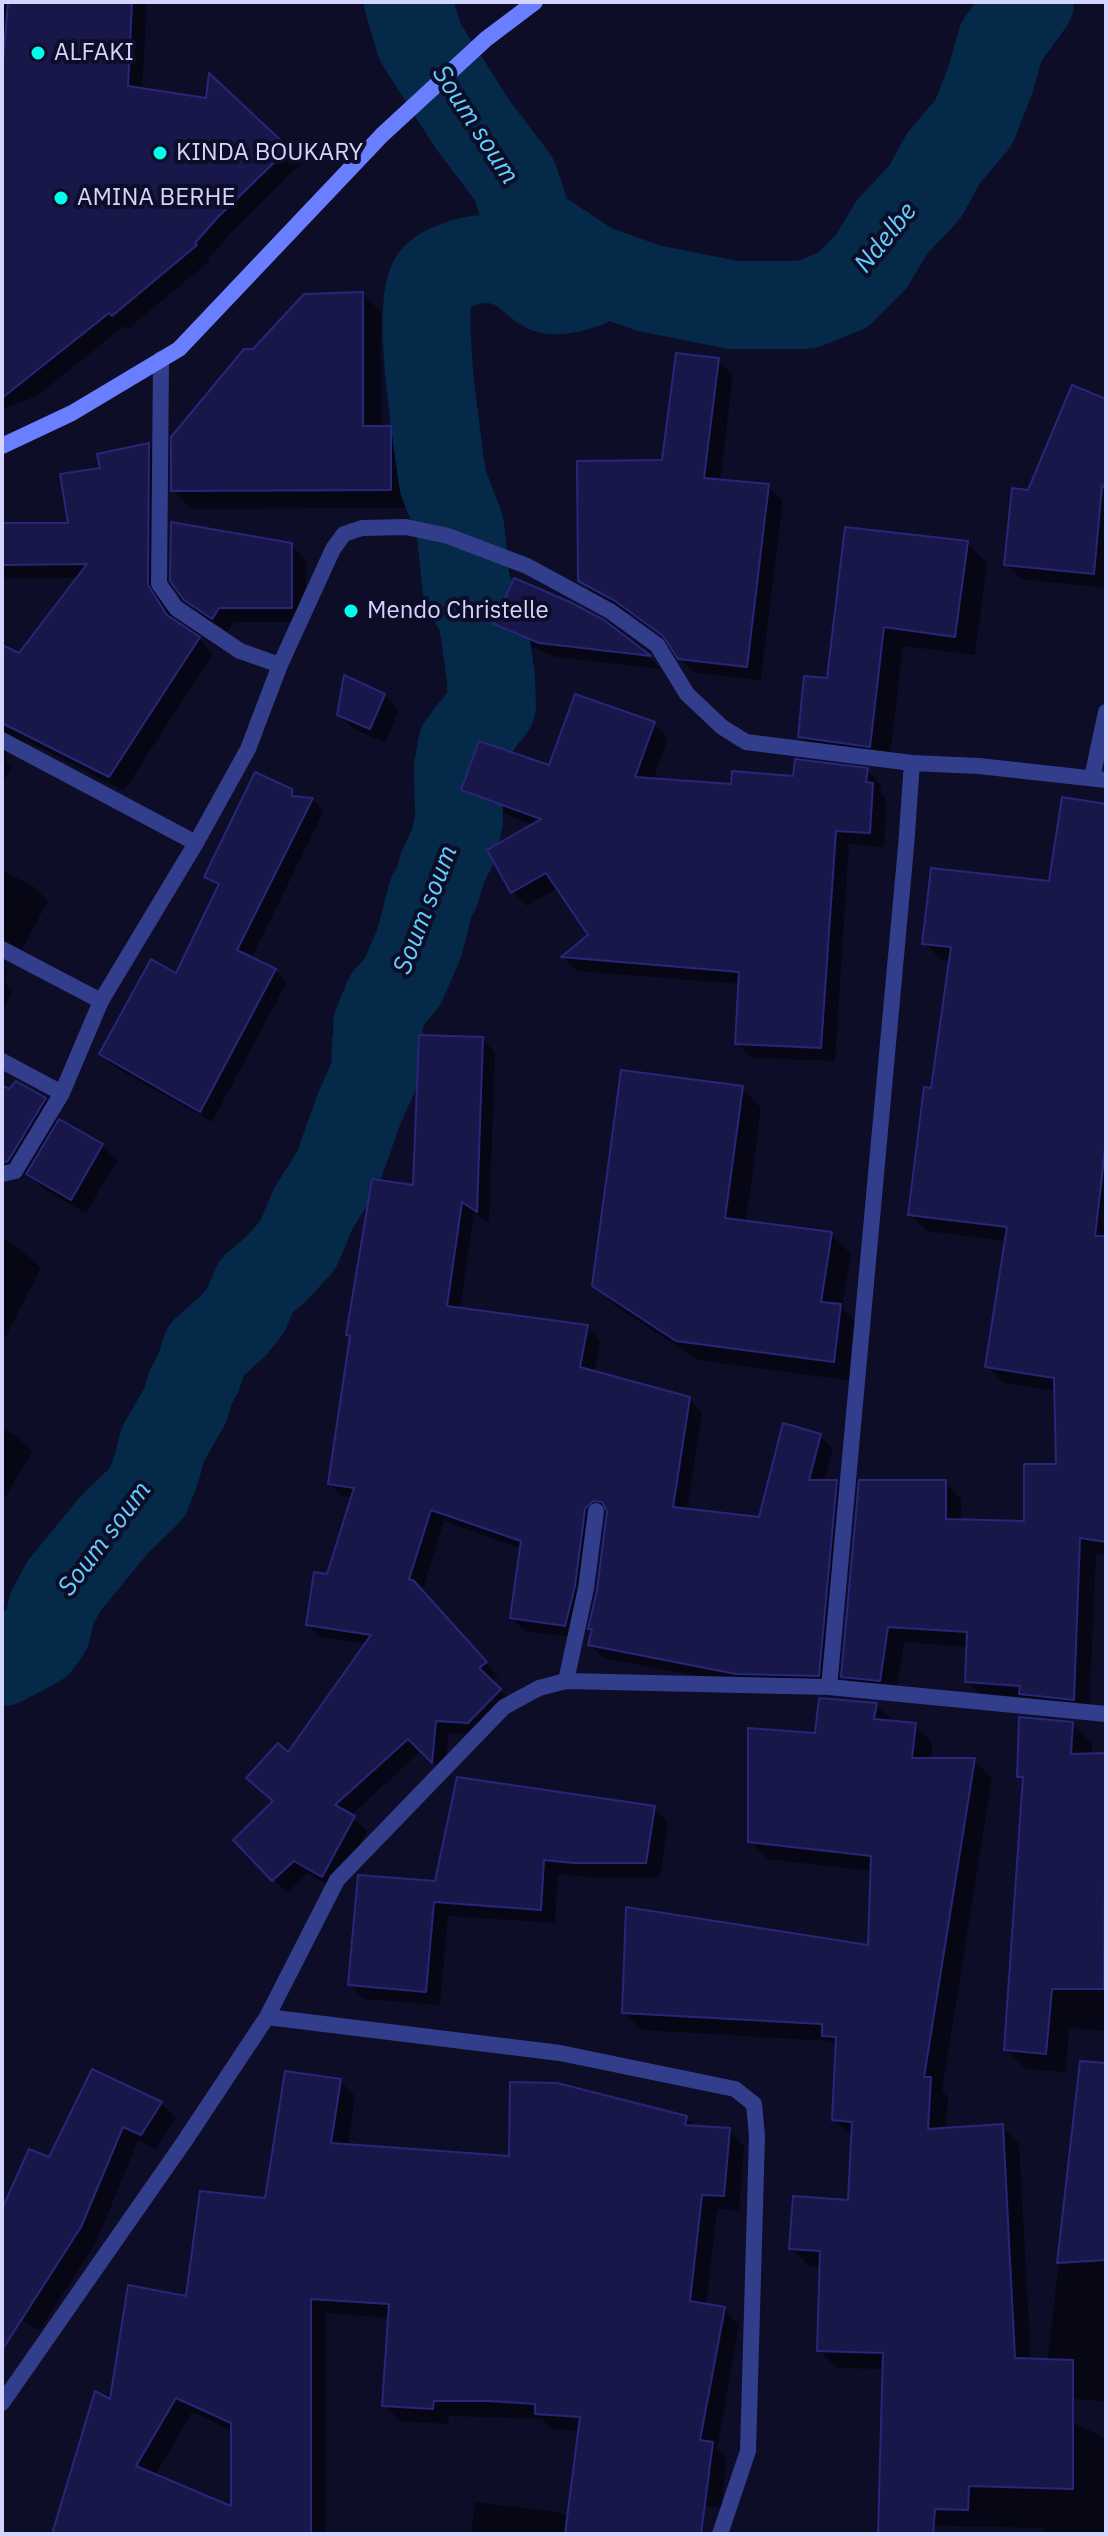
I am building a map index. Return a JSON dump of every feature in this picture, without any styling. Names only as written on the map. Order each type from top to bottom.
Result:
[{"type":"main road","points":[[2,446],[72,413],[179,349],[382,135],[486,39],[535,2]]},
{"type":"street","points":[[161,359],[159,584],[176,608],[227,643],[240,651],[280,665]]},
{"type":"street","points":[[2,1174],[15,1171],[62,1093],[101,1001],[196,843],[248,749],[280,665],[333,549],[344,534],[362,528],[406,527],[448,536],[527,566],[610,611],[657,645],[687,694],[722,727],[746,742],[912,763],[979,766],[1099,779],[1106,712]]},
{"type":"street","points":[[2,740],[196,843]]},
{"type":"street","points":[[829,1687],[912,763]]},
{"type":"street","points":[[2,949],[101,1001]]},
{"type":"street","points":[[2,1061],[62,1093]]},
{"type":"street","points":[[566,1681],[586,1588],[596,1511]]},
{"type":"street","points":[[2,2403],[267,2017],[337,1880],[504,1707],[539,1688],[566,1681],[829,1687],[1106,1714]]},
{"type":"street","points":[[267,2017],[560,2053],[735,2089],[754,2104],[757,2136],[748,2451],[720,2534]]},
{"type":"building","points":[[8,2],[132,2],[128,86],[206,98],[209,73],[289,148],[218,217],[195,243],[197,245],[112,316],[109,313],[2,398],[2,72]]},
{"type":"building","points":[[363,292],[363,426],[391,426],[391,490],[171,491],[171,437],[244,349],[253,349],[304,294]]},
{"type":"building","points":[[676,353],[719,358],[704,478],[769,484],[747,667],[678,659],[663,636],[615,601],[578,581],[577,461],[662,460]]},
{"type":"building","points":[[1072,385],[1106,399],[1106,487],[1102,486],[1094,574],[1004,565],[1012,488],[1028,490]]},
{"type":"building","points":[[149,443],[148,585],[167,615],[200,637],[109,777],[2,723],[2,645],[19,653],[87,564],[2,565],[2,523],[68,523],[60,474],[100,468],[97,454]]},
{"type":"building","points":[[171,522],[292,543],[292,608],[219,608],[212,619],[184,600],[170,581]]},
{"type":"building","points":[[845,527],[968,541],[955,637],[884,627],[870,747],[798,737],[804,676],[827,678]]},
{"type":"building","points":[[514,578],[604,620],[651,656],[539,643],[494,624]]},
{"type":"building","points":[[344,675],[385,694],[370,729],[337,715]]},
{"type":"building","points":[[575,694],[655,722],[635,777],[731,784],[732,771],[793,776],[795,759],[868,768],[866,782],[873,783],[870,833],[836,831],[821,1048],[735,1044],[739,972],[561,957],[588,935],[546,873],[511,893],[487,850],[541,819],[461,790],[479,741],[549,765]]},
{"type":"building","points":[[255,772],[292,789],[292,796],[313,798],[237,950],[276,969],[200,1112],[99,1054],[151,959],[176,973],[219,884],[204,877]]},
{"type":"building","points":[[1062,797],[1106,804],[1106,1141],[1095,1236],[1106,1236],[1106,1542],[1080,1538],[1074,1700],[1019,1694],[1020,1686],[965,1682],[967,1632],[888,1627],[880,1681],[841,1677],[859,1480],[946,1480],[946,1519],[1024,1521],[1024,1464],[1056,1464],[1054,1378],[985,1367],[1007,1227],[908,1215],[924,1087],[931,1088],[951,947],[922,944],[931,868],[1049,881]]},
{"type":"building","points":[[419,1035],[483,1037],[477,1212],[462,1202],[447,1306],[588,1325],[580,1367],[690,1397],[673,1507],[759,1517],[783,1423],[821,1434],[809,1480],[837,1480],[819,1676],[736,1674],[588,1645],[607,1512],[602,1502],[593,1501],[585,1509],[575,1586],[565,1626],[510,1618],[521,1541],[431,1510],[409,1579],[487,1662],[479,1668],[501,1689],[468,1723],[436,1721],[432,1763],[408,1739],[335,1805],[355,1816],[322,1877],[294,1861],[272,1881],[233,1840],[273,1801],[246,1778],[278,1743],[288,1752],[371,1635],[306,1625],[314,1572],[327,1574],[354,1488],[328,1484],[350,1336],[346,1335],[372,1179],[413,1185]]},
{"type":"building","points":[[621,1070],[743,1086],[725,1218],[832,1232],[821,1302],[841,1304],[834,1362],[676,1341],[592,1286]]},
{"type":"building","points":[[16,1081],[46,1098],[8,1161],[2,1163],[2,1085],[9,1089]]},
{"type":"building","points":[[59,1119],[103,1144],[71,1200],[26,1174]]},
{"type":"building","points":[[819,1698],[877,1703],[874,1719],[916,1723],[912,1758],[975,1758],[924,2077],[931,2077],[928,2129],[1003,2124],[1015,2358],[1073,2360],[1073,2489],[969,2486],[968,2510],[935,2509],[933,2534],[878,2534],[883,2353],[817,2351],[820,2251],[789,2249],[793,2196],[848,2200],[852,2122],[832,2120],[836,2037],[822,2036],[822,2024],[622,2013],[626,1907],[868,1945],[871,1856],[748,1842],[748,1728],[815,1733]]},
{"type":"building","points":[[1019,1717],[1073,1722],[1071,1754],[1106,1753],[1104,1989],[1052,1989],[1046,2054],[1004,2050],[1023,1777],[1017,1777]]},
{"type":"building","points":[[457,1777],[655,1806],[646,1863],[544,1860],[541,1910],[434,1902],[426,1992],[348,1985],[358,1875],[435,1881]]},
{"type":"building","points":[[1080,2061],[1106,2063],[1106,2260],[1057,2263]]},
{"type":"building","points":[[92,2069],[162,2102],[141,2135],[123,2127],[81,2227],[2,2350],[2,2209],[29,2149],[49,2157]]},
{"type":"building","points":[[285,2071],[341,2079],[331,2143],[509,2156],[510,2082],[557,2083],[687,2116],[685,2125],[730,2128],[724,2196],[702,2195],[690,2301],[725,2307],[700,2440],[713,2442],[701,2534],[565,2534],[580,2417],[535,2414],[535,2404],[489,2401],[434,2401],[433,2409],[382,2406],[389,2304],[311,2299],[311,2534],[52,2534],[95,2391],[110,2399],[128,2285],[186,2296],[200,2191],[265,2198]],"holes":[[[176,2398],[231,2423],[231,2506],[136,2466]]]},
{"type":"waterway","name":"Soum soum","points":[[2,1662],[38,1643],[47,1630],[52,1608],[64,1586],[114,1525],[147,1493],[163,1444],[186,1404],[206,1350],[246,1310],[256,1286],[298,1245],[313,1209],[337,1171],[375,1073],[379,1038],[377,1025],[388,998],[402,983],[419,944],[432,894],[454,844],[459,819],[458,767],[462,745],[492,706],[482,615],[467,591],[460,526],[443,482],[429,367],[429,292],[440,273],[477,260],[493,259],[508,263],[542,286],[557,290],[585,284],[592,268],[530,227],[514,179],[473,125],[420,42],[408,2]]},
{"type":"waterway","name":"Ndelbe","points":[[592,268],[648,288],[733,305],[806,305],[843,290],[871,262],[892,227],[925,192],[943,159],[974,122],[1001,42],[1030,2]]},
{"type":"place","name":"ALFAKI","points":[[38,53]]},
{"type":"place","name":"KINDA BOUKARY","points":[[160,153]]},
{"type":"place","name":"AMINA BERHE","points":[[61,198]]},
{"type":"place","name":"Mendo Christelle","points":[[351,611]]}]
